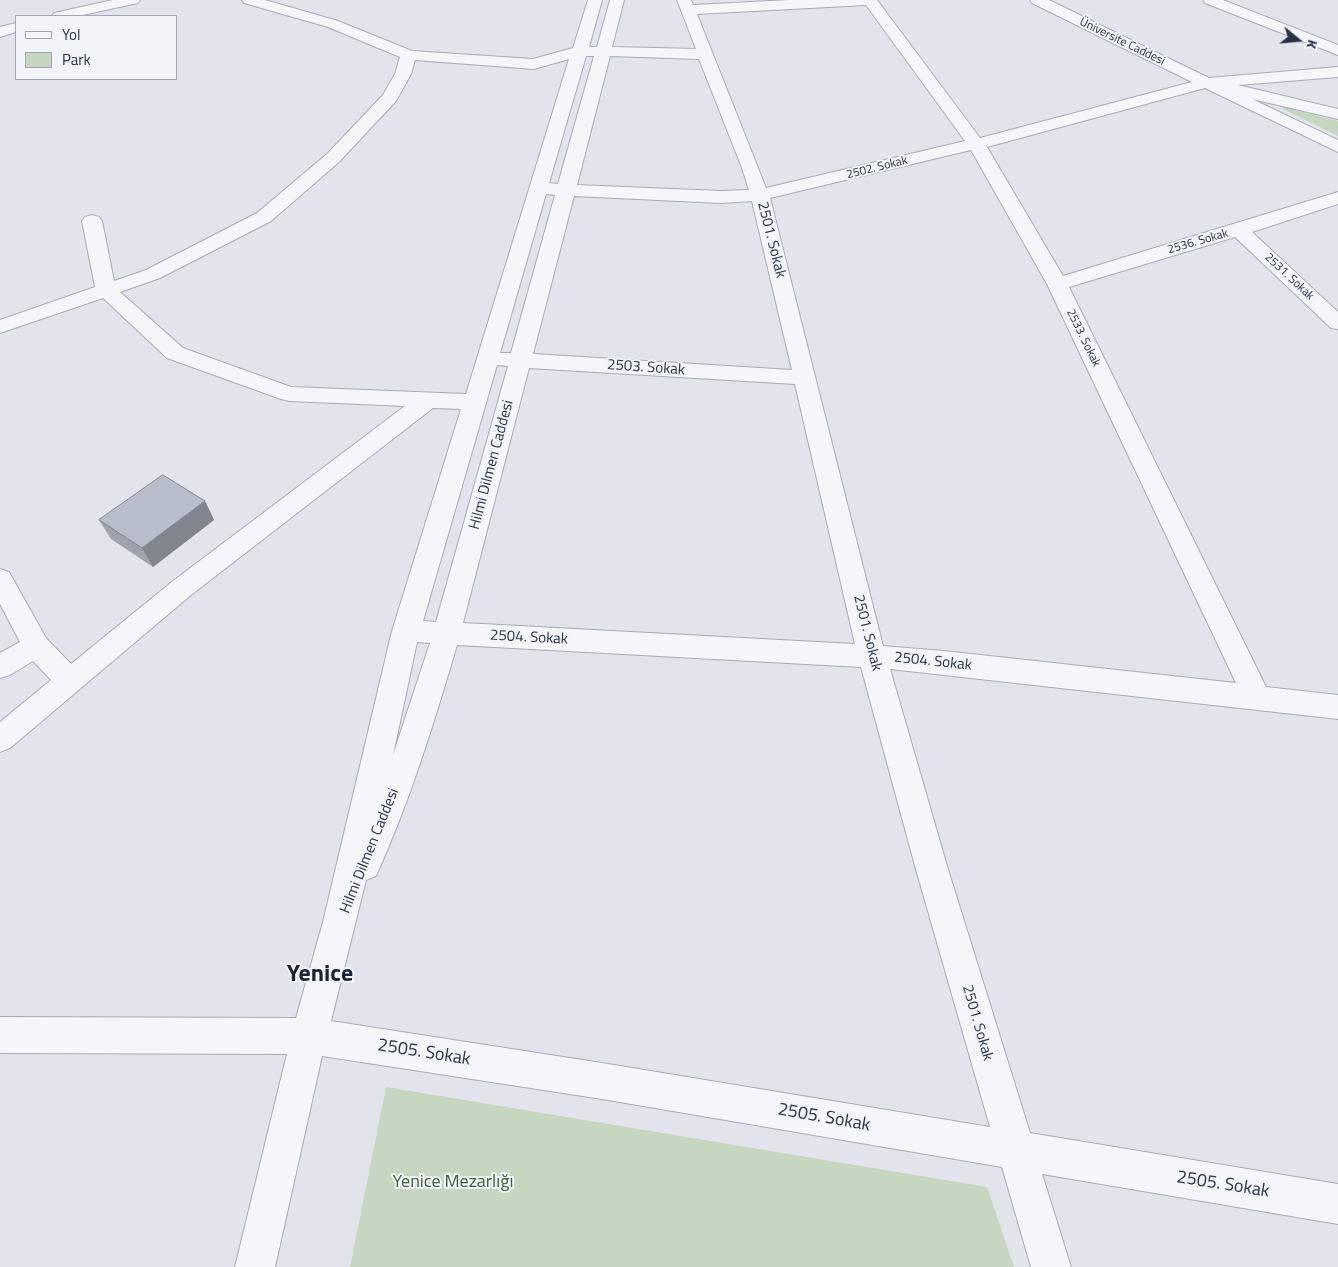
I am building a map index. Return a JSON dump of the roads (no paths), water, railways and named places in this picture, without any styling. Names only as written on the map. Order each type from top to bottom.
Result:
[{"type":"street","points":[[64,15],[133,0]]},
{"type":"street","points":[[249,0],[333,24],[409,55],[442,59],[534,64],[592,51],[706,54]]},
{"type":"street","name":"Hilmi Dilmen Caddesi","points":[[340,922],[382,826],[418,728],[447,634],[566,190],[592,51],[595,0]]},
{"type":"street","name":"Hilmi Dilmen Caddesi","points":[[255,1267],[309,1036],[340,922],[406,631],[538,188],[592,51],[617,0]]},
{"type":"street","points":[[686,5],[870,0]]},
{"type":"street","name":"2533. Sokak","points":[[870,0],[995,172],[1057,284],[1257,698]]},
{"type":"street","name":"Üniversite Caddesi","points":[[1037,0],[1338,147]]},
{"type":"street","points":[[1210,0],[1338,50]]},
{"type":"street","name":"2501. Sokak","points":[[686,5],[759,195],[872,656],[931,866],[1051,1267]]},
{"type":"street","points":[[0,32],[15,27]]},
{"type":"street","points":[[0,327],[153,274],[264,217],[333,158],[390,97],[403,74],[409,55]]},
{"type":"street","name":"2502. Sokak","points":[[538,188],[721,197],[759,195],[976,144],[1207,84],[1338,72]]},
{"type":"street","name":"Üniversite Caddesi","points":[[1207,84],[1338,114]]},
{"type":"street","name":"2536. Sokak","points":[[1057,284],[1239,230],[1338,198]]},
{"type":"street","points":[[92,221],[106,290],[175,353],[289,394],[474,402]]},
{"type":"street","name":"2531. Sokak","points":[[1239,230],[1338,323]]},
{"type":"street","name":"2503. Sokak","points":[[488,358],[805,378]]},
{"type":"street","points":[[0,739],[182,588],[428,400]]},
{"type":"street","points":[[0,579],[36,646],[69,681]]},
{"type":"street","name":"2504. Sokak","points":[[406,631],[872,656],[963,664],[1338,707]]},
{"type":"street","points":[[0,667],[36,646]]},
{"type":"street","name":"2505. Sokak","points":[[0,1035],[309,1036],[602,1081],[1338,1204]]},
{"type":"district","name":"Yenice","points":[[320,975]]},
{"type":"park label","name":"Yenice Mezarlığı","points":[[453,1183]]}]
